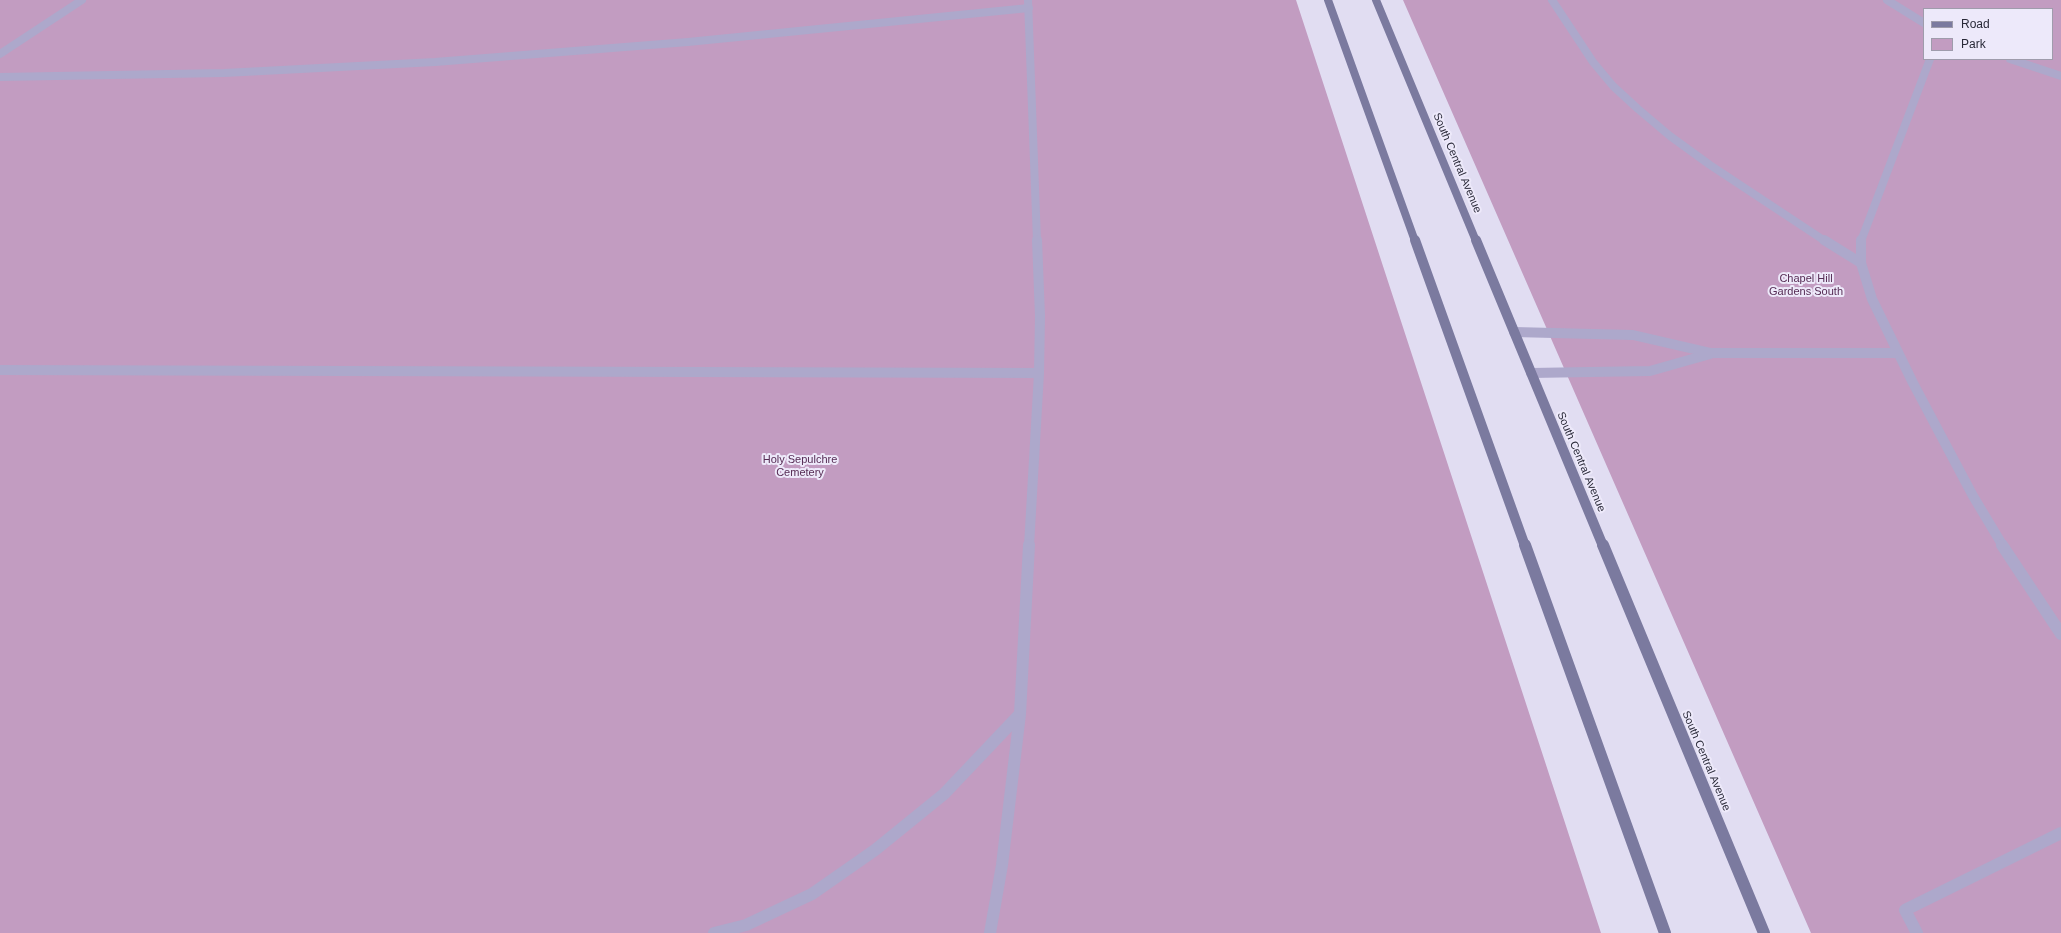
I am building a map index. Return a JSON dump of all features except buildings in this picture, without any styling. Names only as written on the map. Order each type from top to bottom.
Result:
[{"type":"street","points":[[1328,0],[1665,933]]},
{"type":"street","name":"South Central Avenue","points":[[1376,0],[1764,933]]},
{"type":"lane","points":[[0,54],[82,0]]},
{"type":"lane","points":[[1552,0],[1577,40],[1593,62],[1613,86],[1638,109],[1670,136],[1710,166],[1860,263]]},
{"type":"lane","points":[[1887,0],[1923,22]]},
{"type":"lane","points":[[0,78],[217,74],[329,69],[450,61],[696,42],[1028,4],[1040,316],[1038,374],[1020,714],[1002,865],[990,933]]},
{"type":"lane","points":[[1930,60],[1861,237],[1860,263],[1872,299],[1973,496],[2019,572],[2061,634]]},
{"type":"lane","points":[[2013,60],[2061,76]]},
{"type":"lane","points":[[1514,332],[1633,334],[1712,353],[1898,352]]},
{"type":"lane","points":[[1531,372],[1650,371],[1712,353]]},
{"type":"lane","points":[[0,370],[1038,374]]},
{"type":"lane","points":[[714,933],[746,925],[812,894],[875,850],[944,794],[1020,714]]},
{"type":"lane","points":[[1917,933],[1905,910],[2061,833]]},
{"type":"green space","name":"Holy Sepulchre Cemetery","points":[[0,0],[1296,0],[1601,933],[0,933]]},
{"type":"green space","name":"Chapel Hill Gardens South","points":[[1403,0],[2061,0],[2061,933],[1811,933]]}]
